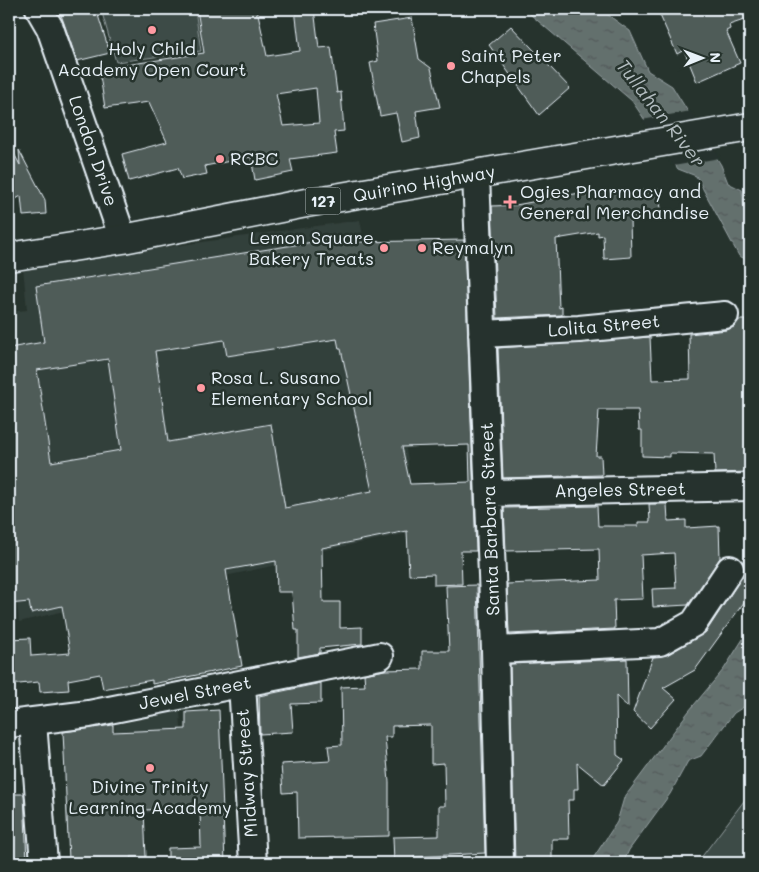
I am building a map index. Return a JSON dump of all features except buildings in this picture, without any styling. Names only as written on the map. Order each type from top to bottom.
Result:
[{"type":"main road","name":"Quirino Highway","points":[[9,256],[124,239],[306,203],[744,128]]},
{"type":"street","name":"London Drive","points":[[39,9],[50,28],[124,239]]},
{"type":"street","name":"Santa Barbara Street","points":[[476,175],[496,650],[500,863]]},
{"type":"street","name":"Lolita Street","points":[[482,334],[579,330],[725,315]]},
{"type":"street","name":"Angeles Street","points":[[489,494],[750,487]]},
{"type":"street","points":[[496,650],[660,642],[694,623],[730,569]]},
{"type":"street","name":"Jewel Street","points":[[21,723],[89,714],[380,656]]},
{"type":"street","name":"Midway Street","points":[[242,684],[253,863]]},
{"type":"street","points":[[21,723],[44,863]]},
{"type":"shaded area","name":"Holy Child Academy Open Court","points":[[101,9],[195,9],[201,51],[116,62]]},
{"type":"shaded area","name":"Rosa L. Susano Elementary School","points":[[360,220],[408,460],[410,533],[310,553],[282,564],[109,600],[19,622],[9,526],[9,312],[27,310],[23,267]]},
{"type":"shaded area","name":"Divine Trinity Learning Academy","points":[[180,711],[186,811],[119,814],[115,725]]},
{"type":"shaded area","points":[[750,793],[750,863],[697,863]]},
{"type":"water","name":"Tullahan River","points":[[524,9],[604,12],[630,31],[648,71],[672,86],[721,165],[728,183],[742,190],[744,208],[750,228],[750,261],[739,256],[696,176],[678,169],[632,101]]},
{"type":"water","points":[[750,628],[750,703],[734,713],[701,756],[688,761],[670,794],[629,850],[623,863],[590,863],[617,822],[624,798],[689,711],[724,669]]},
{"type":"pier","points":[[691,111],[720,158],[673,166],[642,120]]},
{"type":"place","name":"Holy Child Academy Open Court","points":[[152,30]]},
{"type":"place","name":"Saint Peter Chapels","points":[[451,66]]},
{"type":"place","name":"RCBC","points":[[220,159]]},
{"type":"place","name":"Ogies Pharmacy and General Merchandise","points":[[510,202]]},
{"type":"place","name":"Lemon Square Bakery Treats","points":[[384,248]]},
{"type":"place","name":"Reymalyn","points":[[422,248]]},
{"type":"place","name":"Rosa L. Susano Elementary School","points":[[201,388]]},
{"type":"place","name":"Divine Trinity Learning Academy","points":[[150,768]]}]
